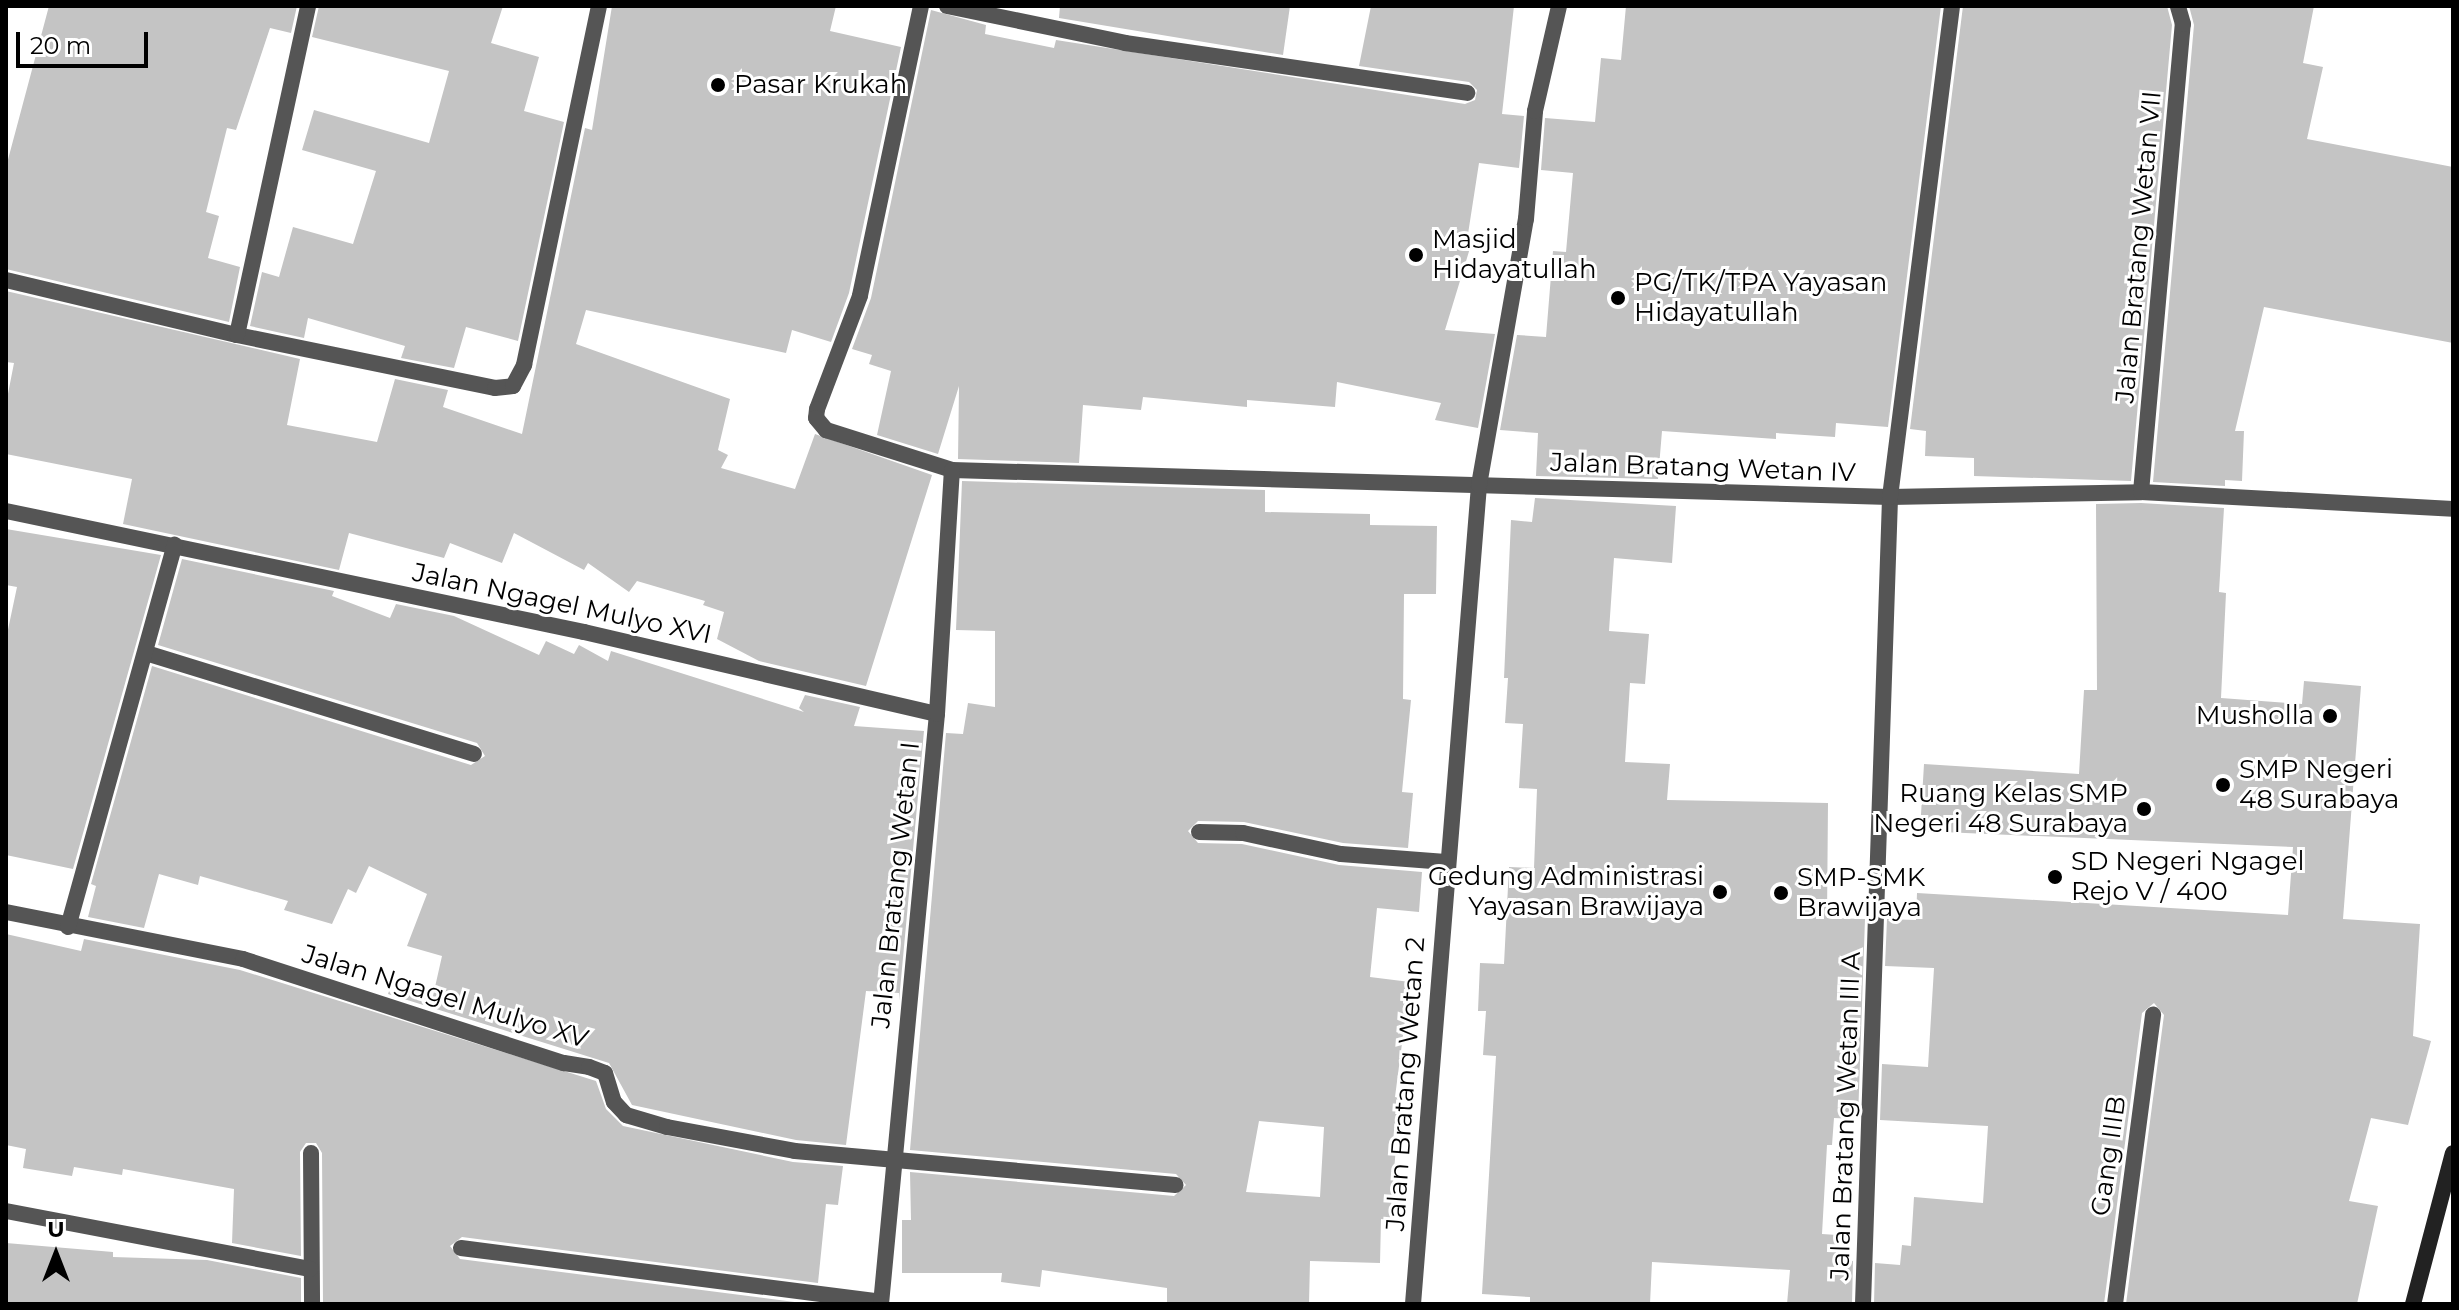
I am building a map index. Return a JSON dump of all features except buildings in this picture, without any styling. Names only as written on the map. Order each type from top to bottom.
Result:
[{"type":"street","points":[[237,335],[308,6]]},
{"type":"street","points":[[6,280],[237,335],[495,388],[513,386],[524,365],[599,6]]},
{"type":"street","name":"Jalan Bratang Wetan IV","points":[[921,6],[860,296],[816,418],[826,430],[952,470],[1890,497],[2141,492],[2453,509]]},
{"type":"street","points":[[947,6],[1125,43],[1467,93]]},
{"type":"street","name":"Jalan Bratang Wetan 2","points":[[1413,1304],[1446,862],[1479,485],[1526,219],[1535,111],[1559,6]]},
{"type":"street","name":"Jalan Bratang Wetan III A","points":[[1863,1304],[1890,497],[1952,6]]},
{"type":"street","name":"Jalan Bratang Wetan VII","points":[[2141,492],[2183,24],[2178,6]]},
{"type":"street","name":"Jalan Bratang Wetan I","points":[[881,1303],[937,714],[952,470]]},
{"type":"street","name":"Jalan Ngagel Mulyo XVI","points":[[6,511],[175,545],[937,714]]},
{"type":"street","points":[[68,927],[175,545]]},
{"type":"street","points":[[146,653],[474,754]]},
{"type":"street","points":[[1199,832],[1243,833],[1341,854],[1446,862]]},
{"type":"street","name":"Jalan Ngagel Mulyo XV","points":[[6,912],[68,927],[243,959],[589,1067],[605,1073],[614,1102],[626,1115],[667,1127],[892,1162],[1175,1185]]},
{"type":"street","name":"Gang IIIB","points":[[2115,1304],[2153,1014]]},
{"type":"street","points":[[311,1153],[312,1304]]},
{"type":"street","points":[[2413,1304],[2453,1153]]},
{"type":"street","points":[[6,1211],[311,1269]]},
{"type":"street","points":[[461,1248],[881,1303]]},
{"type":"place","name":"Pasar Krukah","points":[[718,85]]},
{"type":"place","name":"Masjid Hidayatullah","points":[[1416,255]]},
{"type":"place","name":"PG/TK/TPA Yayasan Hidayatullah","points":[[1618,298]]},
{"type":"place","name":"Musholla","points":[[2330,716]]},
{"type":"place","name":"SMP Negeri 48 Surabaya","points":[[2223,785]]},
{"type":"place","name":"Ruang Kelas SMP Negeri 48 Surabaya","points":[[2144,809]]},
{"type":"place","name":"SD Negeri Ngagel Rejo V / 400","points":[[2055,877]]},
{"type":"place","name":"Gedung Administrasi Yayasan Brawijaya","points":[[1720,892]]},
{"type":"place","name":"SMP-SMK Brawijaya","points":[[1781,893]]}]
